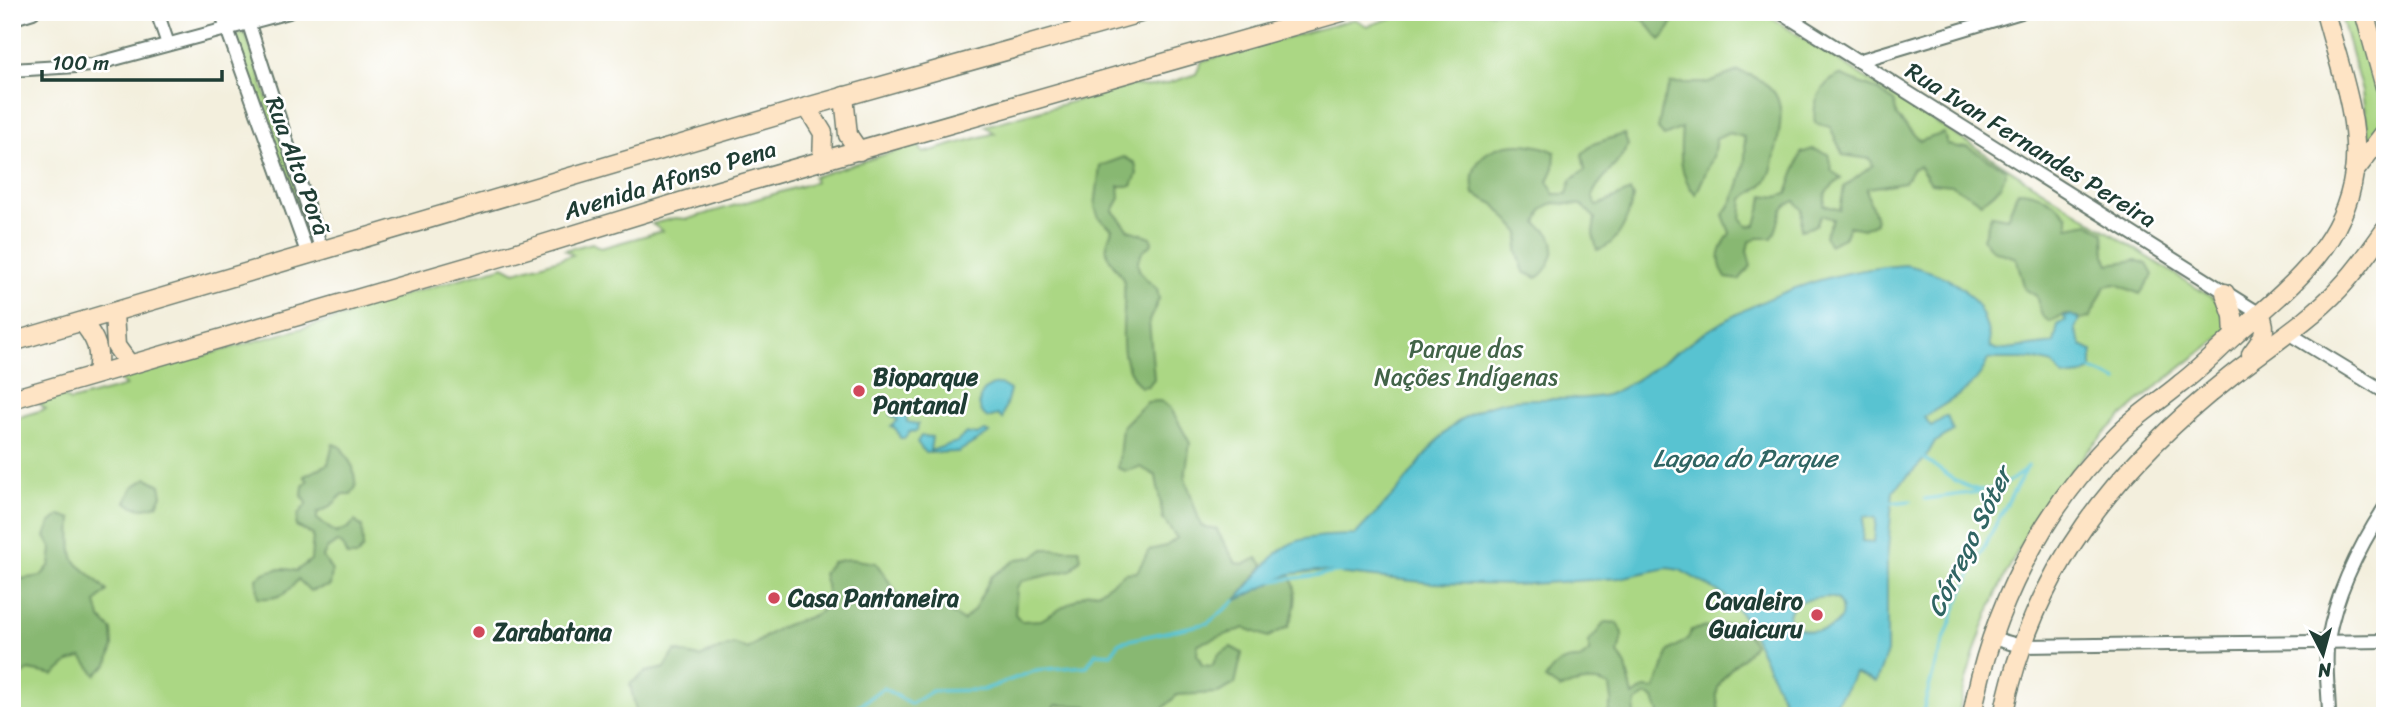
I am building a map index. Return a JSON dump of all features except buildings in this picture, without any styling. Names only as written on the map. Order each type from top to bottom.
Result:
[{"type":"main road","name":"Avenida Afonso Pena","points":[[12,342],[844,96],[1144,12]]},
{"type":"main road","name":"Avenida Afonso Pena","points":[[12,399],[822,161],[1342,12]]},
{"type":"main road","points":[[1972,716],[1992,638],[2025,561],[2072,487],[2120,431],[2183,383],[2307,271],[2323,252],[2347,201],[2354,173],[2353,122],[2325,12]]},
{"type":"main road","points":[[2364,12],[2385,87]]},
{"type":"main road","points":[[844,96],[848,135],[859,151]]},
{"type":"main road","points":[[807,107],[823,133],[822,161]]},
{"type":"main road","points":[[2354,173],[2385,132]]},
{"type":"main road","points":[[2003,716],[2021,646],[2054,571],[2078,533],[2137,459],[2231,375],[2288,333],[2337,291],[2379,248],[2385,230]]},
{"type":"main road","points":[[2225,293],[2233,316],[2234,336]]},
{"type":"main road","points":[[114,313],[116,346],[129,364]]},
{"type":"main road","points":[[2231,375],[2265,334],[2260,314]]},
{"type":"main road","points":[[82,322],[96,341],[100,360],[97,373]]},
{"type":"main road","points":[[2176,422],[2175,408],[2183,383]]},
{"type":"street","points":[[16,15],[33,12]]},
{"type":"street","points":[[157,12],[168,44]]},
{"type":"street","name":"Rua Alto Porã","points":[[221,12],[276,164],[315,253]]},
{"type":"street","points":[[12,70],[92,65],[226,27],[247,17],[289,12]]},
{"type":"street","name":"Rua Ivan Fernandes Pereira","points":[[1780,12],[2260,314]]},
{"type":"street","points":[[1858,61],[2021,12]]},
{"type":"street","name":"Rua Alto Porã","points":[[247,17],[292,159],[315,253]]},
{"type":"street","points":[[276,164],[292,159]]},
{"type":"street","points":[[2288,333],[2385,392]]},
{"type":"street","points":[[2329,716],[2328,642],[2336,609],[2363,543],[2385,507]]},
{"type":"street","points":[[1992,638],[2021,646],[2385,640]]},
{"type":"green space","name":"Parque das Nações Indígenas","points":[[1411,12],[1762,12],[2222,304],[2229,323],[2224,334],[2153,390],[2102,436],[2042,511],[2005,575],[1990,609],[1966,680],[1958,716],[12,716],[12,419],[46,409],[38,403],[62,395],[70,401],[126,386],[118,379],[347,316],[348,311],[504,266],[515,272],[573,255],[565,250],[592,243],[601,248],[662,231],[652,224],[675,218],[688,219],[815,182],[813,177],[918,144],[923,153],[995,133],[985,126],[1132,85],[1149,86],[1172,82],[1196,74],[1202,61],[1355,19],[1367,26]]},
{"type":"green space","points":[[1631,12],[1680,12],[1660,40],[1644,20],[1633,17]]},
{"type":"green space","points":[[2340,12],[2357,12],[2385,115],[2385,122],[2369,140],[2362,92]]},
{"type":"green space","points":[[245,32],[318,249],[309,251],[231,36]]},
{"type":"green space","points":[[1738,71],[1764,82],[1772,89],[1780,107],[1777,145],[1770,174],[1763,184],[1743,199],[1741,219],[1747,226],[1756,225],[1764,195],[1777,197],[1787,194],[1801,153],[1813,149],[1828,154],[1832,171],[1841,178],[1826,192],[1824,205],[1840,210],[1844,187],[1873,165],[1870,159],[1843,155],[1830,127],[1815,123],[1816,101],[1822,89],[1839,75],[1878,90],[1894,102],[1897,117],[1920,141],[1944,133],[1947,144],[1957,148],[1967,147],[2006,169],[2003,180],[1995,192],[1981,202],[1952,185],[1931,183],[1919,166],[1912,169],[1905,182],[1867,188],[1876,223],[1863,229],[1849,226],[1844,238],[1829,245],[1825,235],[1833,219],[1821,215],[1816,226],[1801,230],[1802,210],[1795,201],[1784,208],[1772,238],[1757,238],[1749,242],[1747,251],[1751,266],[1739,280],[1726,278],[1720,266],[1720,255],[1730,233],[1723,215],[1733,199],[1744,168],[1744,137],[1729,133],[1716,139],[1713,157],[1696,194],[1683,172],[1682,128],[1664,136],[1658,129],[1663,102],[1671,83],[1706,83]]},
{"type":"green space","points":[[1624,134],[1628,145],[1624,153],[1599,183],[1592,196],[1597,206],[1630,191],[1633,198],[1631,206],[1617,237],[1597,250],[1593,234],[1595,218],[1582,205],[1554,203],[1542,210],[1537,224],[1547,231],[1553,241],[1551,259],[1537,278],[1524,272],[1517,251],[1520,233],[1494,204],[1474,194],[1473,177],[1477,164],[1485,154],[1497,148],[1526,144],[1541,147],[1555,152],[1554,168],[1548,181],[1554,194],[1567,194],[1571,180],[1585,170],[1582,154],[1593,144]]},
{"type":"green space","points":[[1124,157],[1135,163],[1137,174],[1132,186],[1119,186],[1120,198],[1113,211],[1129,230],[1151,237],[1152,244],[1140,256],[1138,267],[1157,289],[1159,299],[1149,321],[1154,379],[1148,386],[1141,387],[1132,376],[1124,351],[1124,283],[1107,250],[1112,229],[1099,218],[1095,207],[1100,166]]},
{"type":"green space","points":[[2018,191],[2039,195],[2058,206],[2068,216],[2068,227],[2089,223],[2104,233],[2105,255],[2109,264],[2136,260],[2147,264],[2153,275],[2140,294],[2116,284],[2105,286],[2090,318],[2079,319],[2065,314],[2050,322],[2042,316],[2036,296],[2025,289],[2016,258],[1992,250],[1983,238],[1991,215],[2007,218]]},
{"type":"green space","points":[[1160,401],[1170,407],[1190,443],[1185,477],[1201,526],[1216,529],[1236,563],[1245,564],[1257,558],[1264,565],[1237,599],[1290,574],[1295,587],[1295,607],[1288,627],[1268,637],[1245,628],[1198,644],[1197,654],[1202,665],[1212,666],[1218,655],[1231,647],[1242,653],[1235,684],[1218,693],[1177,695],[1155,716],[1120,716],[1115,710],[1098,714],[1086,706],[1056,705],[1048,716],[637,716],[630,684],[646,672],[665,668],[675,651],[699,657],[733,644],[748,649],[776,630],[815,615],[825,605],[827,597],[823,574],[832,562],[849,559],[876,563],[902,600],[918,606],[943,607],[963,621],[974,610],[991,577],[1017,559],[1033,557],[1044,549],[1079,549],[1081,558],[1071,570],[1022,581],[1017,588],[1015,614],[1021,621],[1041,620],[1087,593],[1100,591],[1125,573],[1137,572],[1149,550],[1166,546],[1177,538],[1163,519],[1156,476],[1140,467],[1126,471],[1118,468],[1122,427],[1147,402]]},
{"type":"green space","points":[[333,444],[341,447],[353,467],[356,487],[351,494],[343,494],[330,507],[317,513],[317,519],[336,533],[348,528],[355,521],[362,527],[363,548],[357,556],[347,556],[342,545],[337,542],[327,549],[323,557],[332,571],[330,586],[310,591],[298,579],[281,595],[258,598],[257,578],[261,575],[275,570],[296,571],[311,560],[313,535],[296,526],[298,515],[307,503],[302,496],[303,486],[308,481],[304,476],[328,464]]},
{"type":"green space","points":[[147,478],[160,485],[162,495],[157,505],[141,508],[126,502],[133,487]]},
{"type":"green space","points":[[60,515],[72,519],[72,549],[76,563],[107,591],[96,602],[100,618],[112,630],[113,646],[108,664],[96,675],[82,657],[69,662],[54,675],[29,670],[12,681],[12,576],[21,579],[41,576],[50,565],[52,549],[45,537],[50,523]]},
{"type":"green space","points":[[1605,622],[1617,623],[1623,633],[1618,653],[1626,666],[1633,696],[1644,688],[1655,689],[1669,651],[1688,639],[1691,630],[1739,622],[1754,644],[1721,681],[1717,695],[1719,716],[1660,716],[1654,699],[1647,695],[1636,702],[1634,716],[1607,716],[1612,699],[1610,687],[1585,682],[1560,689],[1545,679],[1560,663],[1580,659],[1589,652],[1589,642]]},
{"type":"water","name":"Lagoa do Parque","points":[[1905,265],[1938,274],[1951,281],[1974,301],[1982,314],[1990,347],[1998,350],[2054,343],[2058,325],[2066,320],[2063,316],[2071,315],[2079,319],[2075,330],[2082,346],[2092,351],[2092,370],[2082,375],[2063,377],[2053,364],[2032,359],[1988,359],[1978,378],[1970,386],[1924,417],[1931,426],[1947,416],[1953,431],[1934,443],[1925,459],[1893,491],[1887,560],[1887,652],[1876,682],[1854,673],[1847,688],[1826,716],[1791,716],[1746,620],[1726,596],[1680,570],[1667,568],[1619,578],[1515,585],[1432,583],[1317,571],[1290,574],[1235,601],[1283,548],[1309,538],[1355,535],[1397,492],[1442,436],[1472,413],[1505,401],[1585,398],[1612,393],[1720,323],[1770,298],[1822,279]],"holes":[[[1864,516],[1876,518],[1874,542],[1862,541]],[[1808,599],[1837,599],[1841,609],[1841,617],[1829,629],[1809,631],[1798,628],[1789,621],[1789,613],[1796,604]]]},
{"type":"water","points":[[1000,384],[1010,390],[1002,419],[998,415],[988,418],[980,409],[980,398],[987,388]]},
{"type":"water","points":[[893,405],[900,406],[899,412],[906,415],[907,422],[918,424],[917,431],[909,432],[905,438],[900,438],[896,429],[891,426],[898,420],[891,415]]},
{"type":"water","points":[[985,431],[990,433],[958,452],[925,453],[917,442],[921,436],[932,437],[930,451],[957,442],[966,433],[977,435]]},
{"type":"waterway","points":[[2092,370],[2118,381]]},
{"type":"waterway","points":[[1925,459],[1974,489],[1997,488],[2025,469]]},
{"type":"waterway","name":"Córrego Sóter","points":[[1922,716],[1930,682],[1965,587],[2028,466]]},
{"type":"waterway","points":[[1925,499],[1978,492]]},
{"type":"waterway","points":[[1888,503],[1911,501]]},
{"type":"waterway","points":[[1864,507],[1880,504]]},
{"type":"waterway","points":[[1273,581],[1342,572]]},
{"type":"waterway","points":[[819,716],[851,712],[883,688],[911,704],[932,691],[983,690],[1037,670],[1087,666],[1096,653],[1111,654],[1120,642],[1208,623],[1235,601]]},
{"type":"place","name":"Bioparque Pantanal","points":[[859,391]]},
{"type":"place","name":"Casa Pantaneira","points":[[774,598]]},
{"type":"place","name":"Cavaleiro Guaicuru","points":[[1817,615]]},
{"type":"place","name":"Zarabatana","points":[[479,632]]}]
